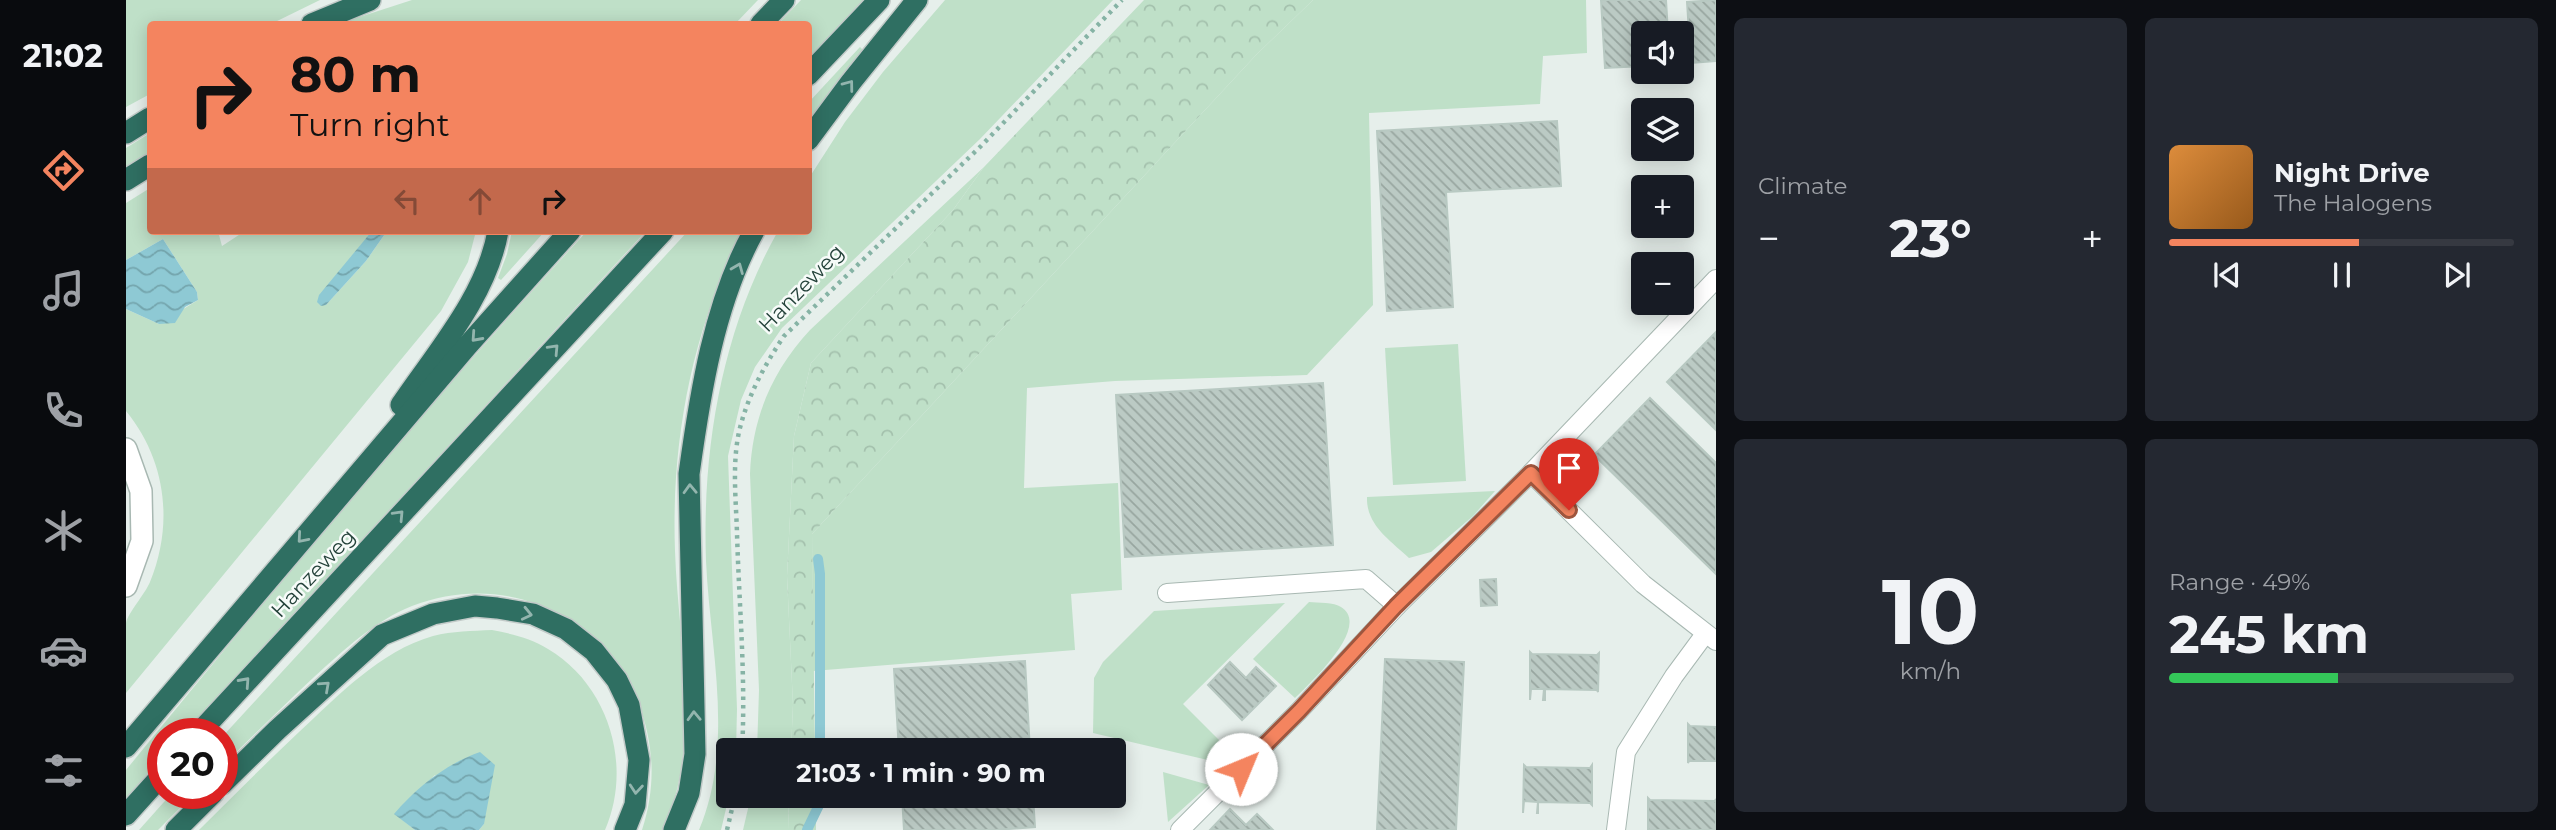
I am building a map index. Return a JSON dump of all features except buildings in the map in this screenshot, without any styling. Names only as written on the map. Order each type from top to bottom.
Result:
[{"type":"highway","points":[[319,21],[370,0]]},
{"type":"highway","points":[[764,21],[784,0]]},
{"type":"highway","points":[[812,71],[879,0]]},
{"type":"highway","points":[[812,136],[917,0]]},
{"type":"highway","points":[[126,133],[147,120]]},
{"type":"highway","points":[[126,180],[147,167]]},
{"type":"highway","points":[[346,488],[474,296],[486,273],[497,235]]},
{"type":"highway","name":"Hanzeweg","points":[[126,747],[468,345],[566,235]]},
{"type":"highway","name":"Hanzeweg","points":[[213,718],[659,235]]},
{"type":"highway","points":[[674,830],[689,793],[695,754],[690,474],[694,440],[719,315],[752,235]]},
{"type":"highway","points":[[238,768],[276,730],[382,635],[433,614],[475,606],[497,608],[533,614],[566,629],[594,651],[617,680],[629,705],[639,760],[635,805],[625,830]]},
{"type":"highway","points":[[126,815],[147,792]]},
{"type":"highway","points":[[176,830],[197,809]]},
{"type":"street","points":[[126,449],[141,491],[142,541],[126,586]]},
{"type":"lane","points":[[1180,830],[1299,711],[1396,606],[1531,473],[1716,279]]},
{"type":"lane","points":[[1531,473],[1643,584],[1710,638],[1674,676],[1626,752],[1616,830]]},
{"type":"lane","points":[[1167,593],[1366,579],[1396,606]]},
{"type":"path","name":"Hanzeweg","points":[[743,738],[745,701],[740,632],[735,451],[748,404],[765,365],[784,336],[981,146],[1122,0]]},
{"type":"path","points":[[726,830],[732,808]]},
{"type":"green space","points":[[126,0],[320,0],[277,21],[147,21],[147,96],[126,107]]},
{"type":"green space","points":[[412,0],[758,0],[738,21],[347,21]]},
{"type":"green space","points":[[801,0],[863,0],[812,55],[812,21],[781,21]]},
{"type":"green space","points":[[945,0],[1113,0],[980,139],[782,328],[755,367],[741,400],[728,456],[736,738],[718,738],[718,697],[706,561],[706,518],[712,433],[720,391],[743,308],[776,235],[812,235],[812,173],[845,122],[883,72]]},
{"type":"green space","points":[[1144,0],[1313,0],[1256,55],[812,534],[815,738],[792,738],[793,705],[787,576],[794,436],[811,363],[953,210],[984,167]]},
{"type":"green space","points":[[1313,0],[1586,0],[1587,53],[1543,56],[1540,104],[1369,113],[1373,305],[1307,375],[1115,381],[1027,388],[1024,488],[1118,483],[1122,590],[1071,594],[1075,650],[813,671],[812,534],[1256,55]]},
{"type":"green space","points":[[860,47],[863,50],[812,117],[812,99]]},
{"type":"green space","points":[[147,135],[147,155],[126,168],[126,148]]},
{"type":"green space","points":[[984,167],[953,210],[811,363],[794,436],[787,576],[793,705],[792,738],[757,738],[759,690],[750,474],[752,453],[766,396],[785,362],[810,330]]},
{"type":"green space","points":[[147,190],[147,235],[219,235],[222,246],[239,235],[370,235],[326,305],[366,261],[384,235],[475,235],[468,262],[441,311],[126,693],[126,623],[150,582],[158,560],[164,515],[158,471],[140,430],[126,411],[126,309],[159,324],[198,300],[197,292],[163,239],[126,260],[126,203]]},
{"type":"green space","points":[[511,235],[541,235],[501,280],[498,278]]},
{"type":"green space","points":[[583,235],[642,235],[198,718],[169,718],[352,497]]},
{"type":"green space","points":[[684,235],[741,235],[710,307],[688,386],[681,427],[675,551],[685,727],[675,797],[663,830],[642,830],[652,777],[646,727],[628,682],[599,644],[560,615],[515,598],[465,594],[412,606],[398,612],[360,637],[238,750],[238,720]]},
{"type":"green space","points":[[1458,344],[1466,481],[1393,485],[1385,348]]},
{"type":"green space","points":[[1495,491],[1473,516],[1431,552],[1409,558],[1375,524],[1370,516],[1367,497]]},
{"type":"green space","points":[[1309,602],[1338,605],[1349,616],[1349,627],[1335,654],[1295,698],[1253,659]]},
{"type":"green space","points":[[1285,603],[1183,704],[1237,758],[1229,765],[1126,741],[1126,738],[1093,733],[1094,678],[1103,662],[1154,611]]},
{"type":"green space","points":[[492,630],[528,639],[542,645],[569,664],[587,683],[610,729],[615,754],[613,805],[605,830],[479,830],[484,824],[435,775],[395,814],[415,830],[199,830],[220,809],[238,809],[238,792],[361,676],[395,652],[414,643],[455,632]]},
{"type":"green space","points":[[147,744],[147,774],[126,798],[126,770]]},
{"type":"green space","points":[[716,764],[716,808],[726,808],[721,830],[699,830],[710,797]]},
{"type":"green space","points":[[1163,772],[1209,785],[1168,822]]},
{"type":"green space","points":[[748,808],[789,808],[788,830],[743,830]]},
{"type":"green space","points":[[789,808],[816,808],[816,830],[788,830]]},
{"type":"green space","points":[[158,809],[179,809],[158,830],[139,830]]},
{"type":"water","points":[[369,235],[384,235],[366,261],[326,305],[321,306],[317,302],[319,295]]},
{"type":"water","points":[[163,239],[197,292],[198,300],[185,307],[175,323],[159,324],[126,309],[126,260]]},
{"type":"water","points":[[480,752],[495,765],[484,824],[479,830],[415,830],[394,814],[433,777]]},
{"type":"waterway","points":[[818,559],[820,738]]},
{"type":"waterway","points":[[807,830],[818,808]]},
{"type":"route","points":[[1241,769],[1396,606],[1531,473],[1569,510]]}]
